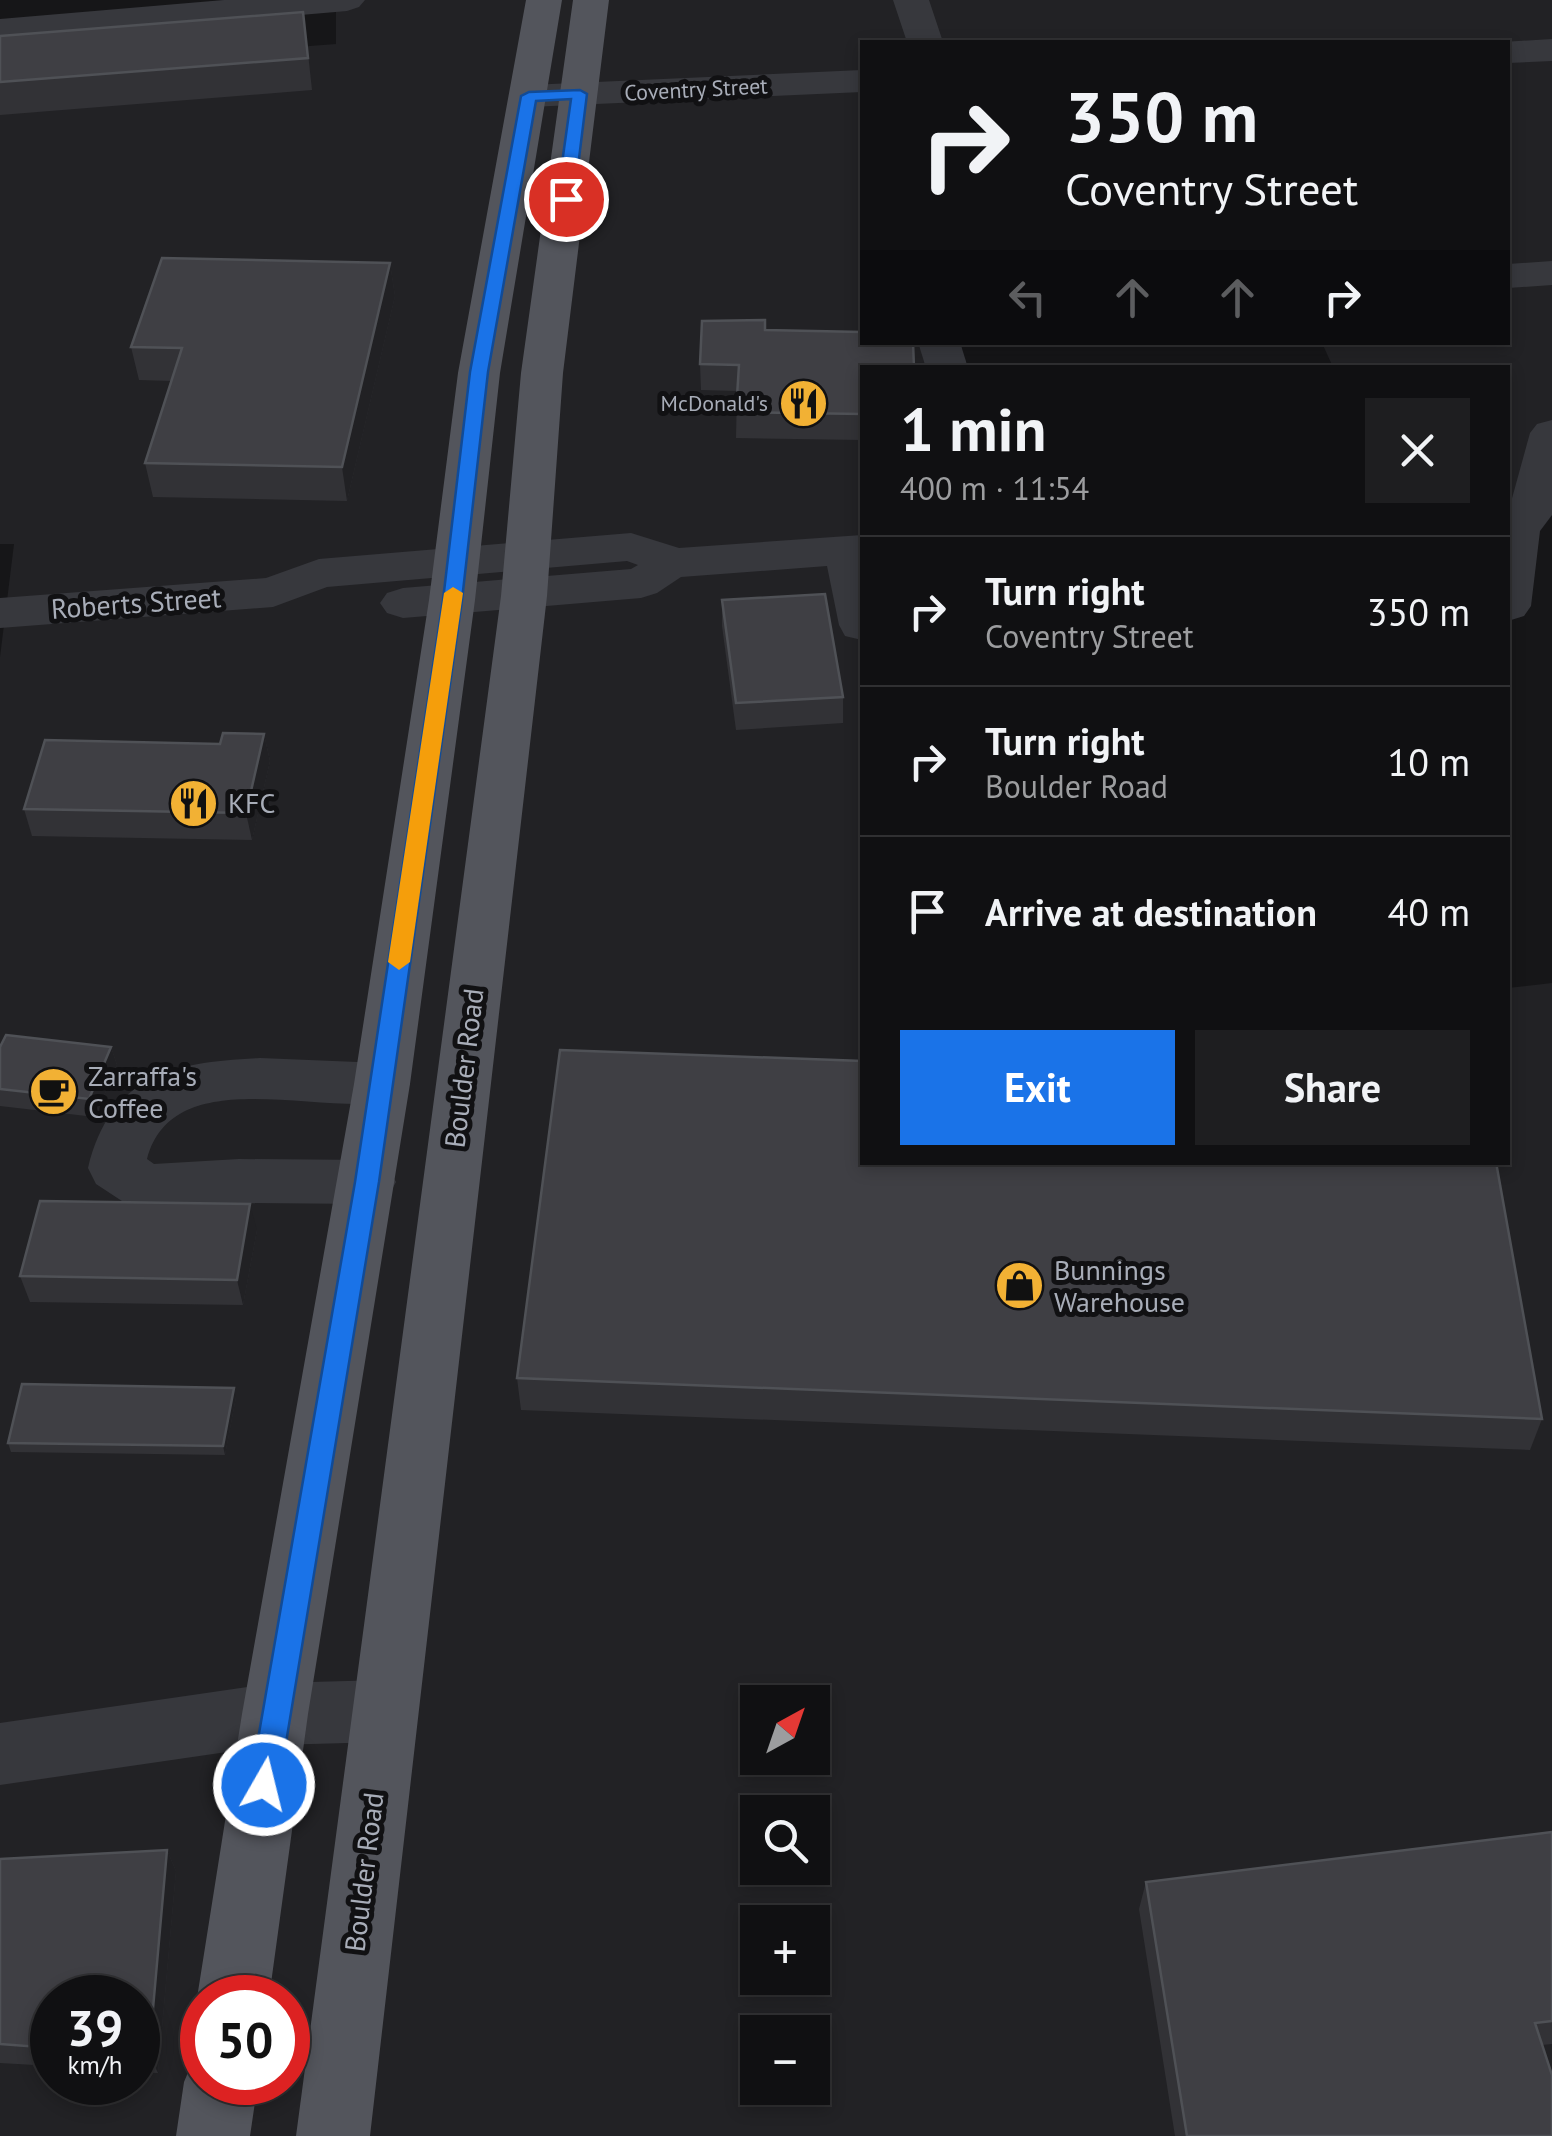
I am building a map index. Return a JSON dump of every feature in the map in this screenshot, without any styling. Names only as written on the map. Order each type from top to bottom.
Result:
[{"type":"main road","points":[[236,1975],[275,1714],[367,1182],[455,580],[479,372],[544,0]]},
{"type":"main road","name":"Boulder Road","points":[[333,2136],[526,575],[542,373],[592,0]]},
{"type":"main road","points":[[213,2136],[218,2105]]},
{"type":"street","points":[[0,30],[347,0]]},
{"type":"street","points":[[910,0],[924,40]]},
{"type":"street","points":[[1510,52],[1552,50]]},
{"type":"street","name":"Coventry Street","points":[[529,96],[860,81]]},
{"type":"street","points":[[1510,276],[1552,273]]},
{"type":"street","points":[[1510,591],[1518,529],[1530,515],[1552,433]]},
{"type":"street","points":[[854,549],[860,606]]},
{"type":"street","name":"Roberts Street","points":[[0,613],[273,592],[324,609],[455,580],[526,575],[640,584],[675,563],[854,549]]},
{"type":"street","points":[[367,1182],[238,1181],[145,1186],[116,1168],[122,1139],[146,1107],[177,1090],[230,1080],[382,1084]]},
{"type":"street","points":[[0,1754],[275,1714],[384,1712]]},
{"type":"shaded area","points":[[336,0],[1552,0],[1552,426],[1518,529],[1510,529],[1510,365],[1332,365],[1323,345],[1510,345],[1510,40],[860,40],[860,345],[943,345],[948,365],[860,365],[860,549],[846,550],[860,616],[860,1165],[1510,1165],[1510,988],[1552,983],[1552,2136],[0,2136],[0,657],[14,544],[0,544],[0,70],[336,44]]},
{"type":"building","points":[[303,12],[308,58],[0,82],[0,36]]},
{"type":"building","points":[[162,258],[390,263],[342,467],[145,463],[182,348],[131,347]]},
{"type":"building","points":[[765,320],[765,330],[860,332],[860,345],[913,345],[914,365],[860,365],[860,414],[736,412],[739,365],[700,364],[702,321]]},
{"type":"building","points":[[825,594],[843,697],[736,703],[722,600]]},
{"type":"building","points":[[223,733],[264,734],[246,813],[24,809],[45,740],[220,744]]},
{"type":"building","name":"Zarraffa's Coffee","points":[[6,1035],[111,1047],[89,1099],[0,1089],[0,1047]]},
{"type":"building","name":"Bunnings Warehouse","points":[[560,1050],[860,1061],[860,1165],[1497,1165],[1542,1419],[517,1378]]},
{"type":"building","points":[[40,1201],[250,1204],[237,1280],[20,1276]]},
{"type":"building","points":[[22,1384],[234,1388],[223,1446],[8,1443]]},
{"type":"building","points":[[1552,1832],[1552,2021],[1535,2023],[1552,2075],[1552,2136],[1187,2136],[1146,1882]]},
{"type":"building","points":[[167,1850],[156,1975],[30,1975],[30,2046],[0,2044],[0,1859]]},
{"type":"slow traffic","points":[[399,962],[453,593]]},
{"type":"place","name":"McDonald's","points":[[803,403]]},
{"type":"place","name":"KFC","points":[[193,803]]},
{"type":"place","name":"Zarraffa's Coffee","points":[[53,1092]]},
{"type":"place","name":"Bunnings Warehouse","points":[[1019,1286]]},
{"type":"route","points":[[264,1785],[367,1182],[452,600],[479,372],[529,96],[580,94],[566,199]]}]
